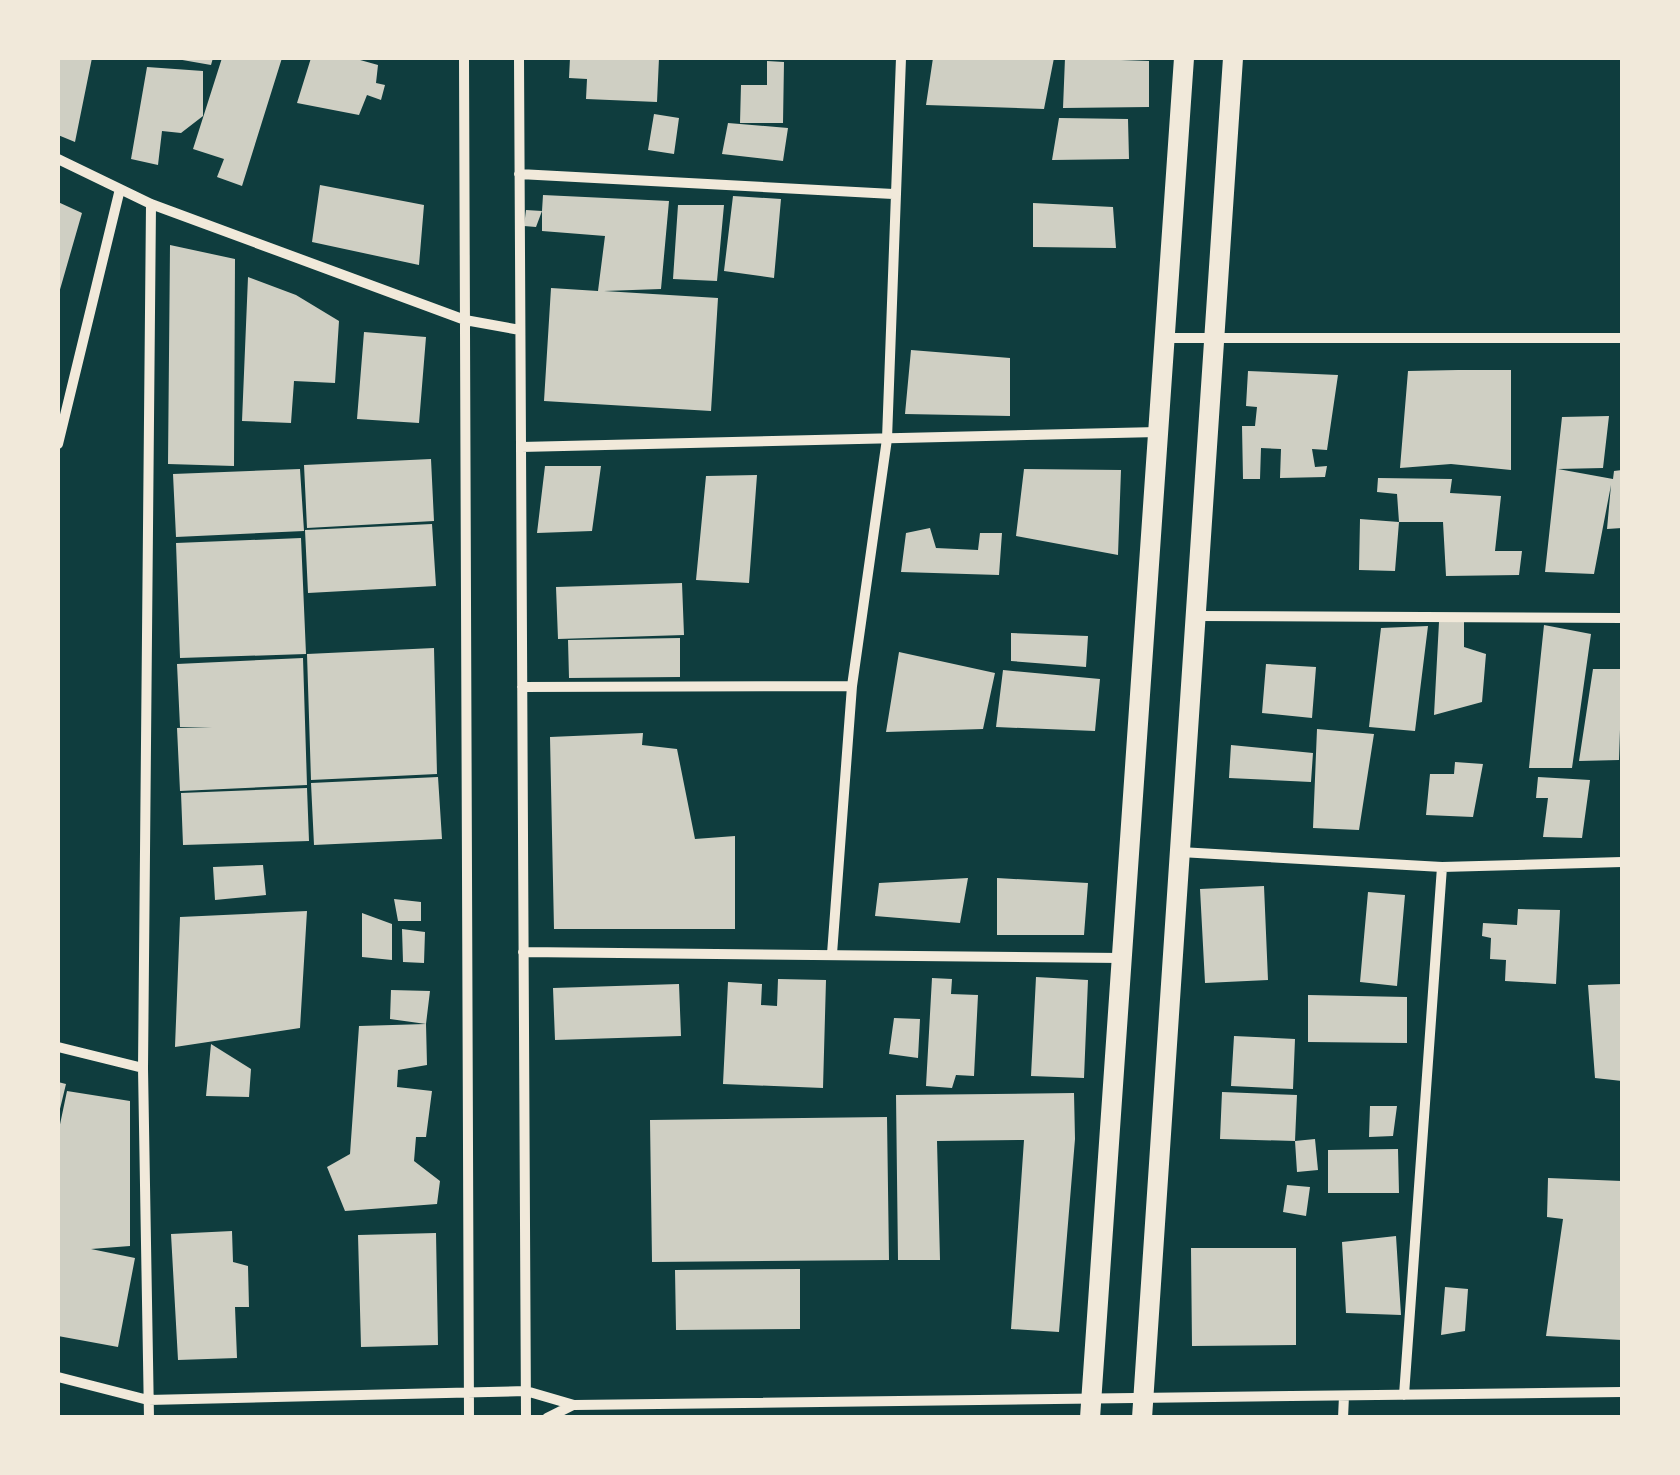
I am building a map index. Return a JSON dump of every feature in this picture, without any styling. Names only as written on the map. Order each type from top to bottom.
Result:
[{"type":"main road","points":[[1091,1408],[1184,58]]},
{"type":"main road","points":[[1142,1409],[1233,58]]},
{"type":"street","points":[[464,58],[469,1418]]},
{"type":"street","points":[[518,58],[526,1418]]},
{"type":"street","points":[[832,954],[852,686],[887,438],[901,58]]},
{"type":"street","points":[[58,160],[151,204],[465,320],[520,330]]},
{"type":"street","points":[[519,174],[893,194]]},
{"type":"street","points":[[58,444],[120,189]]},
{"type":"street","points":[[149,1418],[143,1068],[151,204]]},
{"type":"street","points":[[1165,338],[1622,338]]},
{"type":"street","points":[[521,447],[1158,432]]},
{"type":"street","points":[[1196,616],[1622,618]]},
{"type":"street","points":[[522,688],[852,686]]},
{"type":"street","points":[[1180,852],[1442,867],[1622,862]]},
{"type":"street","points":[[1404,1395],[1442,867]]},
{"type":"street","points":[[524,952],[1122,958]]},
{"type":"street","points":[[58,1047],[143,1068]]},
{"type":"street","points":[[58,1377],[148,1400],[526,1391],[574,1405],[1142,1409],[1344,1396],[1622,1392]]},
{"type":"street","points":[[1342,1418],[1344,1396]]},
{"type":"street","points":[[546,1418],[574,1405]]},
{"type":"building","points":[[58,58],[92,58],[75,142],[58,135]]},
{"type":"building","points":[[171,58],[213,58],[211,65]]},
{"type":"building","points":[[222,58],[282,58],[242,186],[217,177],[224,159],[193,149]]},
{"type":"building","points":[[311,58],[353,58],[378,65],[376,83],[385,85],[381,100],[367,95],[359,115],[297,103]]},
{"type":"building","points":[[570,58],[659,58],[657,102],[586,99],[587,79],[569,78]]},
{"type":"building","points":[[933,58],[1054,58],[1044,109],[926,105]]},
{"type":"building","points":[[1065,58],[1149,61],[1149,107],[1063,108]]},
{"type":"building","points":[[767,61],[784,62],[783,123],[740,123],[741,85],[767,85]]},
{"type":"building","points":[[147,67],[203,71],[203,116],[181,133],[162,131],[158,165],[131,159]]},
{"type":"building","points":[[654,114],[679,118],[674,154],[648,150]]},
{"type":"building","points":[[1059,118],[1128,119],[1129,159],[1052,160]]},
{"type":"building","points":[[728,123],[788,128],[783,161],[722,154]]},
{"type":"building","points":[[320,185],[424,205],[419,265],[312,242]]},
{"type":"building","points":[[543,195],[669,201],[661,289],[604,291],[718,298],[711,411],[544,401],[551,288],[598,291],[605,236],[542,231]]},
{"type":"building","points":[[733,196],[781,199],[774,278],[724,271]]},
{"type":"building","points":[[58,202],[82,213],[59,293],[58,293]]},
{"type":"building","points":[[1033,203],[1113,207],[1116,248],[1033,247]]},
{"type":"building","points":[[678,205],[724,205],[717,281],[673,279]]},
{"type":"building","points":[[526,210],[542,211],[536,227],[524,226]]},
{"type":"building","points":[[170,245],[235,259],[234,466],[168,464]]},
{"type":"building","points":[[248,277],[296,295],[339,321],[335,383],[294,381],[291,423],[242,421]]},
{"type":"building","points":[[364,332],[426,337],[419,423],[357,419]]},
{"type":"building","points":[[911,350],[1010,358],[1010,416],[905,414]]},
{"type":"building","points":[[1511,370],[1511,470],[1451,464],[1400,468],[1408,371]]},
{"type":"building","points":[[1248,371],[1338,375],[1327,450],[1312,449],[1315,467],[1327,466],[1325,477],[1280,478],[1281,449],[1261,448],[1260,479],[1243,479],[1242,426],[1255,426],[1257,407],[1246,406]]},
{"type":"building","points":[[1609,416],[1603,468],[1558,469],[1613,479],[1614,471],[1622,470],[1622,528],[1607,529],[1611,485],[1594,574],[1545,572],[1562,417]]},
{"type":"building","points":[[431,459],[434,521],[307,528],[304,465]]},
{"type":"building","points":[[545,466],[601,466],[592,531],[537,533]]},
{"type":"building","points":[[300,469],[304,531],[176,537],[173,474]]},
{"type":"building","points":[[1024,469],[1121,470],[1118,555],[1016,536]]},
{"type":"building","points":[[757,475],[749,583],[696,580],[706,476]]},
{"type":"building","points":[[1378,478],[1452,479],[1450,493],[1501,496],[1495,551],[1522,551],[1519,575],[1446,576],[1443,522],[1399,522],[1397,494],[1377,492]]},
{"type":"building","points":[[1360,519],[1399,522],[1395,571],[1359,570]]},
{"type":"building","points":[[432,524],[436,586],[308,593],[305,530]]},
{"type":"building","points":[[930,528],[936,548],[978,550],[980,533],[1002,533],[999,575],[901,572],[906,533]]},
{"type":"building","points":[[301,538],[306,654],[180,658],[176,543]]},
{"type":"building","points":[[682,583],[684,635],[558,639],[556,587]]},
{"type":"building","points":[[1439,622],[1464,622],[1464,647],[1486,654],[1482,702],[1434,715]]},
{"type":"building","points":[[1544,625],[1591,634],[1572,768],[1529,768]]},
{"type":"building","points":[[1428,626],[1415,731],[1369,727],[1381,628]]},
{"type":"building","points":[[1011,633],[1088,636],[1086,667],[1011,661]]},
{"type":"building","points":[[680,638],[680,677],[569,678],[568,640]]},
{"type":"building","points":[[434,648],[437,774],[311,780],[307,654]]},
{"type":"building","points":[[899,652],[995,673],[983,729],[886,732]]},
{"type":"building","points":[[303,658],[307,785],[180,791],[177,728],[212,727],[180,727],[177,664]]},
{"type":"building","points":[[1266,664],[1316,667],[1312,718],[1262,713]]},
{"type":"building","points":[[1593,669],[1622,669],[1619,760],[1579,761]]},
{"type":"building","points":[[1003,670],[1100,679],[1095,731],[996,727]]},
{"type":"building","points":[[1317,729],[1374,734],[1359,830],[1313,828]]},
{"type":"building","points":[[643,733],[642,745],[677,749],[695,839],[735,836],[735,929],[554,929],[550,737]]},
{"type":"building","points":[[1231,745],[1313,753],[1311,782],[1229,778]]},
{"type":"building","points":[[1455,762],[1483,764],[1473,817],[1426,815],[1430,774],[1454,774]]},
{"type":"building","points":[[438,777],[442,839],[314,845],[311,783]]},
{"type":"building","points":[[1538,777],[1590,780],[1582,838],[1543,837],[1548,798],[1536,798]]},
{"type":"building","points":[[307,788],[309,841],[183,845],[181,793]]},
{"type":"building","points":[[263,865],[266,895],[215,900],[213,867]]},
{"type":"building","points":[[968,878],[960,923],[875,916],[879,883]]},
{"type":"building","points":[[997,878],[1088,883],[1084,935],[997,935]]},
{"type":"building","points":[[1264,886],[1268,980],[1205,983],[1200,889]]},
{"type":"building","points":[[1368,892],[1405,895],[1397,986],[1360,982]]},
{"type":"building","points":[[394,899],[421,902],[421,921],[398,921]]},
{"type":"building","points":[[1518,909],[1560,910],[1556,984],[1505,981],[1506,960],[1490,959],[1491,938],[1482,936],[1483,923],[1517,925]]},
{"type":"building","points":[[307,911],[300,1028],[175,1047],[180,917]]},
{"type":"building","points":[[362,913],[392,924],[392,960],[362,957]]},
{"type":"building","points":[[402,929],[425,932],[424,963],[403,962]]},
{"type":"building","points":[[1036,977],[1088,980],[1084,1078],[1031,1076]]},
{"type":"building","points":[[932,978],[952,979],[951,994],[978,995],[974,1076],[956,1075],[952,1088],[926,1086]]},
{"type":"building","points":[[778,979],[826,980],[823,1088],[723,1084],[728,982],[762,984],[761,1005],[777,1006]]},
{"type":"building","points":[[679,984],[681,1036],[555,1040],[553,988]]},
{"type":"building","points":[[1622,984],[1622,1081],[1595,1078],[1588,985]]},
{"type":"building","points":[[391,990],[430,991],[426,1024],[390,1019]]},
{"type":"building","points":[[1308,995],[1407,997],[1407,1043],[1308,1042]]},
{"type":"building","points":[[894,1018],[920,1019],[918,1058],[889,1054]]},
{"type":"building","points":[[426,1024],[427,1065],[398,1070],[397,1087],[432,1091],[426,1137],[416,1137],[414,1161],[440,1181],[437,1204],[345,1211],[327,1167],[350,1154],[359,1026]]},
{"type":"building","points":[[1234,1036],[1295,1039],[1293,1089],[1231,1086]]},
{"type":"building","points":[[211,1044],[251,1069],[249,1097],[206,1096]]},
{"type":"building","points":[[58,1082],[66,1084],[59,1113],[58,1113]]},
{"type":"building","points":[[67,1091],[130,1101],[130,1246],[91,1249],[135,1258],[118,1347],[58,1336],[58,1134]]},
{"type":"building","points":[[1222,1092],[1297,1095],[1295,1141],[1220,1139]]},
{"type":"building","points":[[1074,1093],[1075,1139],[1059,1332],[1011,1329],[1024,1140],[937,1141],[940,1260],[898,1260],[896,1095]]},
{"type":"building","points":[[1370,1106],[1397,1106],[1393,1136],[1369,1137]]},
{"type":"building","points":[[887,1117],[889,1260],[652,1262],[650,1120]]},
{"type":"building","points":[[1315,1139],[1318,1170],[1297,1172],[1295,1141]]},
{"type":"building","points":[[1398,1149],[1399,1193],[1328,1193],[1328,1150]]},
{"type":"building","points":[[1548,1178],[1622,1181],[1622,1340],[1546,1336],[1563,1219],[1547,1217]]},
{"type":"building","points":[[1287,1185],[1310,1187],[1306,1216],[1283,1212]]},
{"type":"building","points":[[232,1231],[233,1262],[248,1266],[249,1307],[235,1307],[237,1358],[178,1360],[171,1234]]},
{"type":"building","points":[[436,1233],[438,1345],[361,1347],[358,1235]]},
{"type":"building","points":[[1396,1236],[1401,1315],[1346,1313],[1342,1242]]},
{"type":"building","points":[[1191,1248],[1296,1248],[1296,1345],[1192,1346]]},
{"type":"building","points":[[800,1269],[800,1329],[676,1330],[675,1270]]},
{"type":"building","points":[[1445,1287],[1468,1289],[1465,1331],[1441,1335]]}]
